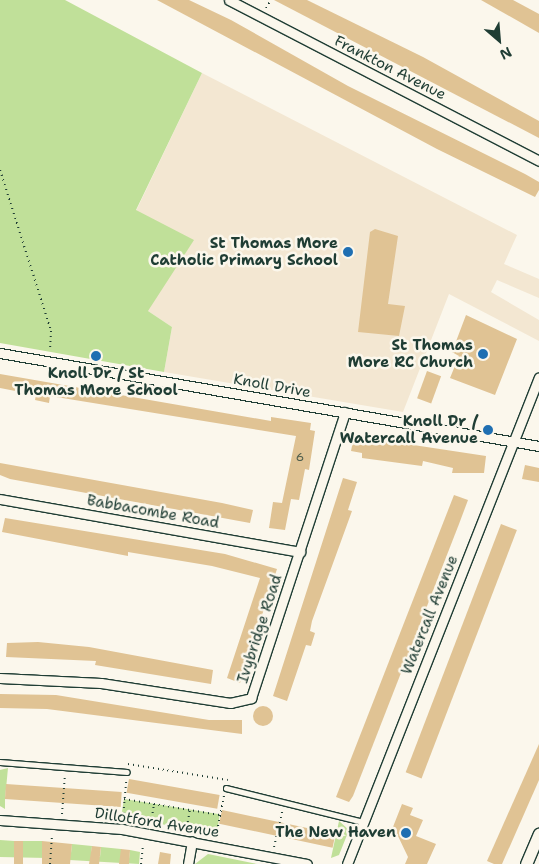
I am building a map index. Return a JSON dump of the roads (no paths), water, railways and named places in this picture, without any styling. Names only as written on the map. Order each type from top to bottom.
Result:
[{"type":"street","name":"Frankton Avenue","points":[[229,0],[539,161]]},
{"type":"street","name":"Knoll Drive","points":[[0,353],[539,446]]},
{"type":"street","name":"Watercall Avenue","points":[[347,864],[539,377]]},
{"type":"street","name":"Ivybridge Road","points":[[0,678],[92,682],[244,702],[256,688],[345,412]]},
{"type":"street","name":"Babbacombe Road","points":[[0,499],[300,552]]},
{"type":"street","name":"Dillotford Avenue","points":[[0,820],[122,829],[189,840],[307,864]]},
{"type":"street","points":[[526,864],[539,834]]},
{"type":"street","points":[[188,864],[189,840]]},
{"type":"lane","points":[[0,762],[126,772]]},
{"type":"lane","points":[[226,788],[285,801],[363,822]]},
{"type":"place","name":"St Thomas More Catholic Primary School","points":[[348,252]]},
{"type":"place","name":"St Thomas More RC Church","points":[[483,354]]},
{"type":"place","name":"Knoll Dr / St Thomas More School","points":[[96,356]]},
{"type":"place","name":"Knoll Dr / Watercall Avenue","points":[[488,430]]},
{"type":"place","name":"The New Haven","points":[[406,833]]}]
